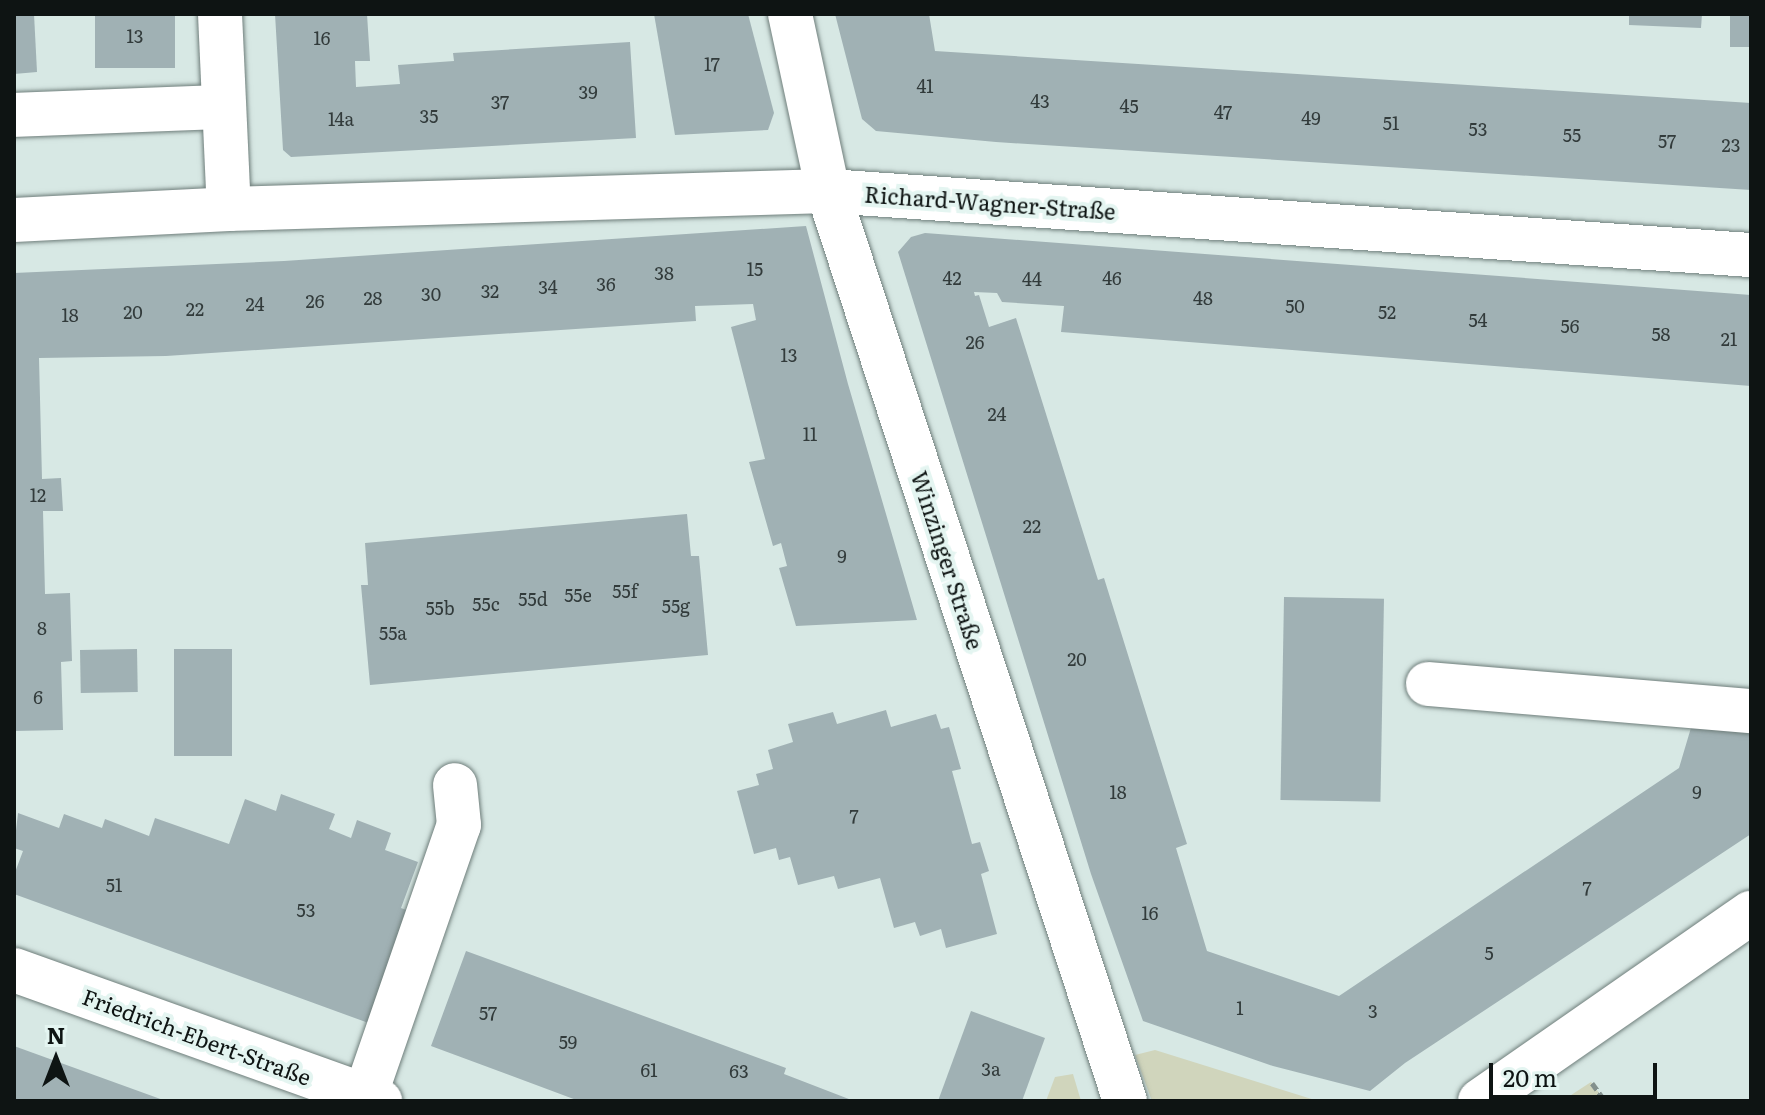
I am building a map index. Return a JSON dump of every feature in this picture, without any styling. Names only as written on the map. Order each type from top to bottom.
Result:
[{"type":"street","points":[[220,14],[229,209]]},
{"type":"street","name":"Winzinger Straße","points":[[790,14],[828,191],[1125,1101]]},
{"type":"street","points":[[14,115],[224,107]]},
{"type":"street","name":"Richard-Wagner-Straße","points":[[14,220],[229,209],[828,191],[1751,255]]},
{"type":"street","points":[[1428,684],[1751,711]]},
{"type":"street","points":[[373,1098],[459,825],[455,785]]},
{"type":"street","points":[[1480,1101],[1751,913]]},
{"type":"street","name":"Friedrich-Ebert-Straße","points":[[14,970],[373,1098]]},
{"type":"path","points":[[1589,1101],[1600,1094]]},
{"type":"green space","points":[[1155,1050],[1318,1101],[1152,1101],[1135,1055]]},
{"type":"green space","points":[[1073,1074],[1081,1101],[1046,1101],[1055,1077]]},
{"type":"green space","points":[[1591,1082],[1605,1101],[1562,1101]]},
{"type":"building","points":[[14,14],[34,14],[37,72],[14,74]]},
{"type":"building","points":[[95,14],[175,14],[175,68],[95,68]]},
{"type":"building","points":[[275,14],[367,14],[370,61],[355,61],[356,87],[400,84],[398,65],[454,61],[453,53],[630,42],[636,138],[291,157],[283,150]]},
{"type":"building","points":[[654,14],[748,14],[774,113],[768,130],[675,135]]},
{"type":"building","points":[[835,14],[929,14],[935,51],[1751,103],[1751,190],[996,142],[876,131],[862,119]]},
{"type":"building","points":[[1629,14],[1702,14],[1701,28],[1629,25]]},
{"type":"building","points":[[1730,14],[1751,14],[1751,47],[1730,47]]},
{"type":"building","points":[[806,226],[848,384],[917,620],[796,626],[779,568],[787,566],[781,543],[773,546],[749,462],[765,459],[731,327],[756,320],[753,304],[695,306],[696,321],[166,356],[39,358],[42,479],[61,478],[63,511],[43,511],[45,594],[70,593],[72,661],[61,662],[63,730],[14,731],[14,273],[284,261]]},
{"type":"building","points":[[925,233],[1751,295],[1751,386],[1061,332],[1064,306],[1002,302],[997,293],[974,292],[975,296],[979,295],[989,327],[1016,318],[1098,580],[1104,578],[1187,844],[1176,848],[1207,951],[1339,996],[1679,768],[1693,721],[1751,733],[1751,834],[1405,1063],[1370,1091],[1273,1066],[1143,1021],[1091,874],[898,252],[911,237]]},
{"type":"building","points":[[687,514],[691,556],[699,556],[708,655],[370,685],[361,585],[368,585],[365,543]]},
{"type":"building","points":[[1284,597],[1384,599],[1380,802],[1280,800]]},
{"type":"building","points":[[137,649],[138,692],[81,693],[80,650]]},
{"type":"building","points":[[174,649],[232,649],[232,756],[174,756]]},
{"type":"building","points":[[886,710],[891,727],[936,714],[941,729],[949,727],[961,769],[952,771],[972,844],[980,842],[989,871],[981,874],[997,934],[946,948],[941,929],[920,936],[915,922],[894,928],[880,878],[838,889],[834,876],[798,885],[790,857],[779,860],[776,848],[754,854],[737,791],[759,785],[756,774],[773,769],[768,750],[793,742],[788,724],[833,712],[837,724]]},
{"type":"building","points":[[281,794],[335,814],[329,829],[351,838],[357,820],[391,833],[385,850],[418,862],[401,908],[414,913],[374,1025],[14,894],[14,875],[23,851],[14,848],[18,813],[59,828],[64,814],[102,828],[105,819],[149,836],[155,818],[229,844],[245,799],[276,811]]},
{"type":"building","points":[[466,951],[786,1068],[784,1074],[854,1101],[579,1101],[431,1046]]},
{"type":"building","points":[[971,1011],[1045,1038],[1022,1101],[938,1101]]},
{"type":"building","points":[[14,1046],[166,1101],[14,1101]]}]
